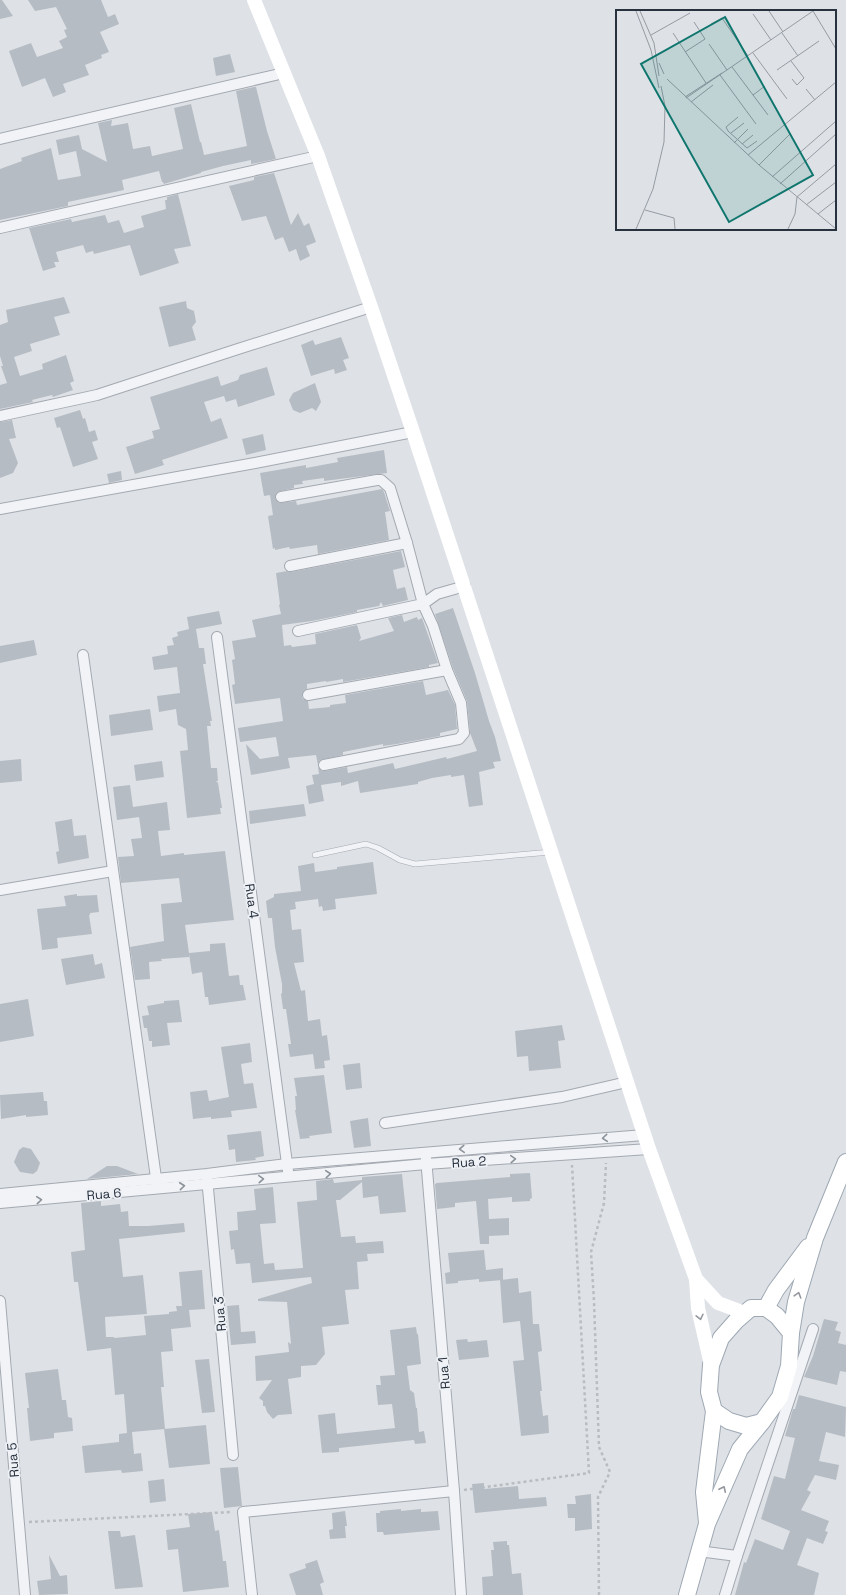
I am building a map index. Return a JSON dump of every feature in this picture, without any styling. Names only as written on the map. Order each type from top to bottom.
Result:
[{"type":"main road","points":[[686,1595],[707,1524],[740,1449],[780,1397],[789,1366],[791,1333],[796,1302],[815,1238],[846,1162]]},
{"type":"main road","points":[[766,1308],[776,1290],[815,1238]]},
{"type":"main road","points":[[707,1524],[704,1492],[714,1411],[708,1392],[711,1365],[721,1338],[736,1321],[751,1308],[766,1308],[777,1316],[791,1333]]},
{"type":"main road","points":[[714,1411],[728,1421],[746,1426],[762,1422]]},
{"type":"street","points":[[254,0],[318,156],[371,307],[465,586],[644,1135],[696,1279],[698,1308],[711,1365]]},
{"type":"street","points":[[0,139],[284,73]]},
{"type":"street","points":[[0,228],[318,156]]},
{"type":"street","points":[[0,416],[97,395],[371,307]]},
{"type":"street","points":[[0,509],[255,463],[413,432]]},
{"type":"street","points":[[281,497],[367,481],[381,480],[390,488],[407,543],[423,604],[433,626],[447,670],[461,703],[464,733],[459,739],[324,765]]},
{"type":"street","points":[[290,566],[407,543]]},
{"type":"street","points":[[298,631],[423,604],[437,594],[465,586]]},
{"type":"street","name":"Rua 4","points":[[217,637],[289,1177]]},
{"type":"street","points":[[83,654],[157,1184]]},
{"type":"street","points":[[308,695],[447,670]]},
{"type":"street","points":[[0,890],[113,872]]},
{"type":"street","points":[[385,1123],[562,1097],[627,1082]]},
{"type":"street","name":"Rua 2","points":[[287,1164],[644,1135]]},
{"type":"street","points":[[540,1143],[542,1157]]},
{"type":"street","name":"Rua 2","points":[[289,1177],[426,1164],[649,1149]]},
{"type":"street","name":"Rua 1","points":[[425,1152],[454,1492],[461,1595]]},
{"type":"street","points":[[360,1171],[361,1158]]},
{"type":"street","points":[[207,1179],[242,1170],[287,1164]]},
{"type":"street","points":[[242,1170],[242,1181]]},
{"type":"street","points":[[207,1179],[242,1181],[289,1177]]},
{"type":"street","name":"Rua 6","points":[[0,1203],[207,1179]]},
{"type":"street","name":"Rua 3","points":[[207,1179],[233,1455]]},
{"type":"street","name":"Rua 6","points":[[0,1194],[157,1184]]},
{"type":"street","points":[[696,1279],[718,1303],[745,1313]]},
{"type":"street","name":"Rua 5","points":[[0,1301],[25,1595]]},
{"type":"street","points":[[725,1595],[813,1329]]},
{"type":"street","points":[[252,1595],[244,1512],[454,1492]]},
{"type":"street","points":[[698,1551],[737,1556]]},
{"type":"lane","points":[[315,855],[366,844],[378,848],[400,860],[415,864],[552,852]]},
{"type":"path","points":[[599,1595],[598,1497],[610,1472],[599,1447],[591,1252],[604,1204],[606,1152]]},
{"type":"path","points":[[454,1492],[589,1473],[572,1154]]},
{"type":"path","points":[[19,1522],[244,1512]]},
{"type":"building","points":[[0,0],[2,0],[13,16],[0,19]]},
{"type":"building","points":[[28,0],[101,0],[108,17],[115,14],[119,24],[100,32],[109,52],[101,55],[102,58],[85,65],[89,75],[63,84],[66,92],[53,97],[45,78],[22,87],[9,51],[31,43],[37,57],[63,48],[59,41],[67,37],[64,30],[67,29],[56,7],[35,11]]},
{"type":"building","points":[[230,54],[235,72],[216,76],[213,58]]},
{"type":"building","points":[[256,87],[276,159],[251,164],[251,160],[223,166],[164,184],[159,171],[122,180],[124,190],[68,202],[68,206],[0,220],[0,169],[22,161],[21,158],[51,148],[58,180],[81,176],[76,151],[59,155],[56,140],[79,135],[82,149],[107,162],[98,123],[112,120],[111,126],[128,123],[133,149],[150,146],[152,156],[183,149],[174,108],[191,104],[204,155],[247,146],[236,91]]},
{"type":"building","points":[[274,173],[291,225],[298,213],[304,226],[309,223],[316,242],[306,246],[310,256],[300,261],[296,249],[289,252],[283,237],[275,240],[266,216],[242,221],[229,186],[254,180],[254,177]]},
{"type":"building","points":[[178,194],[191,246],[174,249],[179,263],[140,276],[130,245],[94,254],[93,251],[86,253],[83,245],[56,252],[59,262],[54,262],[56,267],[43,271],[29,228],[71,219],[72,222],[105,215],[108,223],[119,220],[124,233],[144,227],[141,216],[166,209],[165,200],[167,200],[167,197]]},
{"type":"building","points":[[64,297],[70,313],[54,317],[60,335],[30,344],[32,351],[14,357],[20,376],[43,369],[42,364],[66,355],[74,381],[70,383],[73,390],[53,397],[52,395],[32,400],[33,402],[0,409],[0,385],[7,383],[1,366],[3,366],[0,356],[0,325],[8,322],[6,310]]},
{"type":"building","points":[[186,301],[187,308],[194,311],[196,322],[192,327],[196,340],[169,347],[159,307]]},
{"type":"building","points":[[341,337],[349,358],[343,360],[347,370],[335,374],[334,369],[311,376],[301,345],[313,340],[315,345]]},
{"type":"building","points":[[267,367],[275,395],[238,407],[236,399],[226,402],[224,396],[204,402],[211,422],[221,418],[228,438],[162,460],[164,465],[135,474],[126,447],[154,438],[152,431],[160,429],[150,397],[218,376],[221,386],[238,380],[240,375]]},
{"type":"building","points":[[315,383],[321,402],[316,411],[312,408],[300,413],[293,410],[289,400],[293,393]]},
{"type":"building","points":[[80,410],[83,419],[85,418],[89,432],[95,430],[98,440],[92,442],[98,459],[73,467],[60,427],[57,428],[54,418]]},
{"type":"building","points":[[12,420],[16,438],[9,439],[18,463],[13,473],[0,478],[0,422]]},
{"type":"building","points":[[263,434],[266,450],[246,455],[242,439]]},
{"type":"building","points":[[384,450],[387,473],[324,481],[324,478],[302,481],[303,484],[294,485],[294,488],[277,492],[275,498],[279,503],[296,501],[297,505],[382,489],[390,511],[385,512],[389,540],[318,554],[317,545],[290,549],[289,547],[275,550],[275,548],[273,549],[268,516],[273,515],[270,495],[264,496],[260,473],[306,465],[306,468],[338,462],[337,458]]},
{"type":"building","points":[[121,471],[122,480],[109,483],[107,474]]},
{"type":"building","points":[[401,551],[405,567],[393,570],[397,589],[405,587],[408,600],[383,606],[381,602],[379,606],[357,610],[357,612],[282,625],[284,646],[291,645],[292,647],[316,644],[315,634],[357,625],[361,638],[359,641],[394,631],[388,618],[402,615],[404,622],[417,617],[418,620],[422,618],[438,663],[429,665],[429,667],[343,682],[343,679],[307,684],[307,689],[304,690],[302,697],[308,701],[309,709],[330,707],[330,705],[346,703],[345,695],[423,681],[426,695],[448,690],[455,705],[457,729],[440,733],[440,736],[383,746],[383,744],[343,752],[343,755],[320,760],[318,765],[316,755],[288,758],[290,768],[251,775],[246,744],[260,759],[279,756],[276,737],[240,742],[238,728],[283,721],[280,698],[235,704],[232,685],[235,684],[232,660],[235,659],[232,641],[256,637],[252,620],[281,614],[276,573],[287,571],[291,572]]},
{"type":"building","points":[[453,608],[475,673],[501,761],[493,762],[495,768],[479,772],[483,805],[469,807],[464,775],[451,777],[451,775],[432,778],[418,782],[418,784],[360,793],[358,781],[341,786],[341,782],[321,785],[324,801],[309,804],[306,786],[314,784],[312,775],[319,774],[318,767],[322,771],[325,771],[347,767],[348,773],[393,763],[395,769],[446,757],[447,759],[477,751],[470,733],[467,701],[453,668],[435,614]]},
{"type":"building","points":[[219,611],[222,624],[196,629],[199,648],[204,648],[206,664],[203,664],[212,721],[210,721],[211,726],[207,726],[211,768],[217,768],[218,781],[216,781],[218,783],[222,808],[220,808],[221,814],[187,818],[180,751],[188,750],[186,729],[178,725],[176,709],[159,712],[157,696],[180,693],[177,667],[154,670],[152,657],[168,654],[167,646],[174,645],[172,638],[178,636],[177,632],[189,629],[187,617]]},
{"type":"building","points":[[34,640],[37,655],[0,663],[0,646]]},
{"type":"building","points":[[150,709],[153,730],[111,736],[109,715]]},
{"type":"building","points":[[21,759],[22,781],[0,783],[0,761]]},
{"type":"building","points":[[162,761],[164,777],[136,781],[134,765]]},
{"type":"building","points":[[130,785],[133,807],[167,802],[170,830],[158,831],[161,856],[225,851],[234,920],[185,925],[189,953],[210,951],[210,944],[225,943],[229,976],[239,975],[240,985],[243,985],[246,1000],[209,1005],[208,997],[205,997],[202,972],[192,974],[189,954],[189,957],[161,959],[162,961],[149,962],[150,979],[135,980],[130,947],[164,941],[161,904],[182,902],[179,878],[121,883],[118,857],[134,856],[131,839],[142,838],[139,817],[117,820],[113,787]]},
{"type":"building","points":[[304,804],[306,816],[250,824],[249,811]]},
{"type":"building","points":[[72,819],[74,836],[86,835],[89,858],[58,864],[56,852],[59,851],[55,822]]},
{"type":"building","points":[[373,862],[377,894],[335,899],[336,909],[323,911],[322,906],[319,907],[318,899],[295,902],[296,909],[290,910],[292,930],[301,929],[304,962],[294,963],[301,991],[305,990],[308,1021],[320,1019],[322,1036],[327,1035],[330,1060],[324,1061],[325,1068],[315,1069],[313,1054],[290,1057],[288,1044],[291,1044],[286,1009],[283,1009],[281,994],[282,984],[275,947],[272,918],[268,918],[266,901],[274,897],[274,894],[301,891],[298,866],[314,863],[315,872]]},
{"type":"building","points":[[77,894],[77,896],[97,895],[99,912],[90,913],[89,915],[92,934],[57,938],[58,948],[42,950],[37,909],[66,906],[64,896]]},
{"type":"building","points":[[93,954],[95,965],[102,963],[105,978],[66,985],[61,959]]},
{"type":"building","points":[[28,999],[34,1036],[0,1042],[0,1004]]},
{"type":"building","points":[[179,1000],[182,1022],[167,1023],[170,1045],[152,1047],[152,1041],[149,1041],[147,1028],[144,1028],[142,1016],[149,1015],[147,1006],[164,1003],[164,1001]]},
{"type":"building","points":[[562,1025],[565,1040],[558,1041],[561,1068],[529,1071],[528,1056],[517,1057],[515,1031]]},
{"type":"building","points":[[250,1043],[252,1062],[241,1064],[244,1084],[253,1083],[257,1108],[231,1111],[232,1117],[193,1119],[190,1092],[207,1090],[209,1101],[229,1097],[221,1047]]},
{"type":"building","points":[[360,1063],[362,1088],[346,1090],[343,1065]]},
{"type":"building","points":[[324,1075],[332,1133],[309,1136],[310,1138],[300,1139],[295,1110],[295,1096],[297,1096],[294,1078]]},
{"type":"building","points":[[43,1092],[44,1101],[47,1101],[48,1115],[26,1117],[26,1115],[1,1119],[0,1095]]},
{"type":"building","points":[[368,1118],[371,1146],[354,1148],[350,1121]]},
{"type":"building","points":[[261,1131],[264,1156],[255,1158],[256,1160],[236,1162],[235,1149],[229,1150],[227,1135]]},
{"type":"building","points":[[23,1147],[31,1149],[40,1163],[37,1171],[33,1174],[20,1172],[14,1162],[19,1150]]},
{"type":"building","points":[[107,1166],[117,1166],[138,1174],[87,1179]]},
{"type":"building","points":[[530,1173],[532,1198],[530,1201],[512,1202],[512,1197],[488,1199],[489,1219],[509,1218],[509,1235],[489,1236],[489,1244],[480,1244],[476,1201],[455,1203],[455,1207],[437,1209],[435,1184],[437,1183],[510,1177],[510,1174]]},
{"type":"building","points":[[402,1174],[406,1212],[380,1214],[378,1196],[363,1198],[362,1182],[340,1200],[336,1200],[341,1237],[355,1236],[356,1243],[383,1241],[384,1253],[367,1254],[368,1261],[357,1262],[359,1289],[345,1290],[349,1324],[322,1327],[325,1354],[316,1365],[301,1366],[301,1377],[288,1379],[292,1414],[278,1415],[273,1419],[267,1412],[265,1406],[263,1406],[263,1401],[259,1398],[272,1380],[256,1381],[255,1356],[289,1352],[288,1342],[291,1344],[287,1302],[258,1301],[258,1299],[312,1283],[311,1277],[252,1283],[250,1263],[236,1264],[234,1249],[231,1250],[229,1231],[238,1230],[237,1212],[256,1210],[254,1189],[273,1187],[276,1223],[260,1224],[264,1264],[274,1263],[275,1270],[303,1268],[297,1202],[317,1200],[316,1181],[333,1179],[334,1183],[362,1180],[362,1177]]},
{"type":"building","points":[[101,1201],[101,1206],[120,1204],[121,1212],[128,1211],[129,1226],[184,1223],[185,1232],[119,1239],[123,1277],[143,1275],[147,1314],[105,1317],[106,1337],[114,1338],[146,1335],[144,1316],[169,1314],[169,1312],[177,1311],[176,1306],[182,1306],[179,1272],[202,1270],[205,1309],[189,1310],[191,1327],[171,1329],[173,1351],[161,1352],[164,1387],[161,1387],[165,1429],[132,1432],[134,1454],[141,1453],[143,1471],[122,1473],[121,1470],[85,1473],[82,1446],[119,1442],[119,1434],[127,1433],[124,1394],[115,1395],[111,1348],[87,1351],[78,1282],[74,1282],[71,1252],[85,1250],[81,1203]]},
{"type":"building","points":[[484,1250],[486,1270],[503,1268],[503,1280],[479,1282],[479,1279],[446,1284],[445,1273],[450,1272],[448,1253]]},
{"type":"building","points":[[518,1278],[519,1293],[531,1291],[533,1324],[539,1324],[542,1351],[538,1352],[542,1391],[540,1391],[543,1416],[548,1415],[549,1433],[521,1436],[513,1361],[524,1360],[520,1321],[503,1323],[500,1280]]},
{"type":"building","points":[[239,1305],[241,1332],[255,1331],[256,1343],[231,1345],[227,1306]]},
{"type":"building","points":[[824,1319],[838,1322],[835,1330],[841,1332],[838,1343],[846,1345],[846,1372],[840,1371],[837,1385],[804,1377],[813,1356]]},
{"type":"building","points":[[416,1327],[421,1364],[407,1366],[410,1390],[414,1393],[417,1408],[419,1432],[424,1431],[426,1443],[415,1444],[414,1440],[339,1448],[339,1452],[322,1453],[318,1415],[335,1413],[337,1434],[395,1428],[392,1404],[378,1405],[376,1385],[381,1385],[380,1376],[395,1375],[390,1330]]},
{"type":"building","points":[[467,1339],[468,1342],[487,1340],[489,1357],[459,1360],[456,1340]]},
{"type":"building","points":[[209,1359],[215,1412],[202,1413],[195,1360]]},
{"type":"building","points":[[58,1369],[62,1400],[66,1400],[68,1417],[72,1418],[73,1431],[54,1433],[54,1438],[30,1441],[27,1408],[29,1408],[25,1373]]},
{"type":"building","points":[[799,1395],[846,1407],[845,1437],[826,1432],[819,1461],[839,1465],[836,1480],[815,1475],[807,1490],[811,1492],[801,1510],[829,1521],[825,1531],[828,1532],[823,1544],[807,1538],[797,1565],[819,1573],[814,1595],[735,1595],[744,1562],[746,1563],[755,1539],[783,1550],[790,1531],[761,1519],[774,1476],[785,1479],[795,1438],[785,1436]]},
{"type":"building","points":[[206,1425],[210,1464],[169,1468],[164,1429]]},
{"type":"building","points":[[238,1467],[242,1506],[224,1508],[220,1468]]},
{"type":"building","points":[[164,1479],[166,1501],[150,1503],[148,1481]]},
{"type":"building","points":[[484,1483],[484,1489],[518,1486],[519,1499],[546,1497],[547,1506],[475,1513],[472,1484]]},
{"type":"building","points":[[591,1494],[592,1529],[575,1531],[575,1518],[568,1518],[567,1504],[576,1504],[575,1496]]},
{"type":"building","points":[[401,1509],[401,1511],[421,1509],[421,1512],[438,1511],[440,1530],[384,1535],[383,1532],[377,1532],[376,1513],[380,1513],[380,1511]]},
{"type":"building","points":[[345,1511],[347,1526],[345,1526],[346,1538],[330,1539],[329,1530],[333,1529],[332,1513]]},
{"type":"building","points":[[212,1512],[215,1531],[219,1530],[223,1561],[226,1561],[229,1587],[183,1592],[178,1549],[168,1550],[166,1530],[190,1527],[188,1514]]},
{"type":"building","points":[[108,1531],[120,1531],[121,1537],[135,1535],[143,1587],[115,1589]]},
{"type":"building","points":[[507,1541],[507,1545],[509,1545],[512,1574],[521,1573],[523,1595],[483,1595],[482,1577],[493,1576],[491,1550],[494,1550],[493,1542]]},
{"type":"building","points":[[49,1555],[60,1576],[67,1575],[68,1594],[39,1595],[37,1581],[51,1579]]},
{"type":"building","points":[[317,1560],[324,1582],[320,1584],[323,1595],[296,1595],[289,1574],[306,1568],[305,1564]]}]
